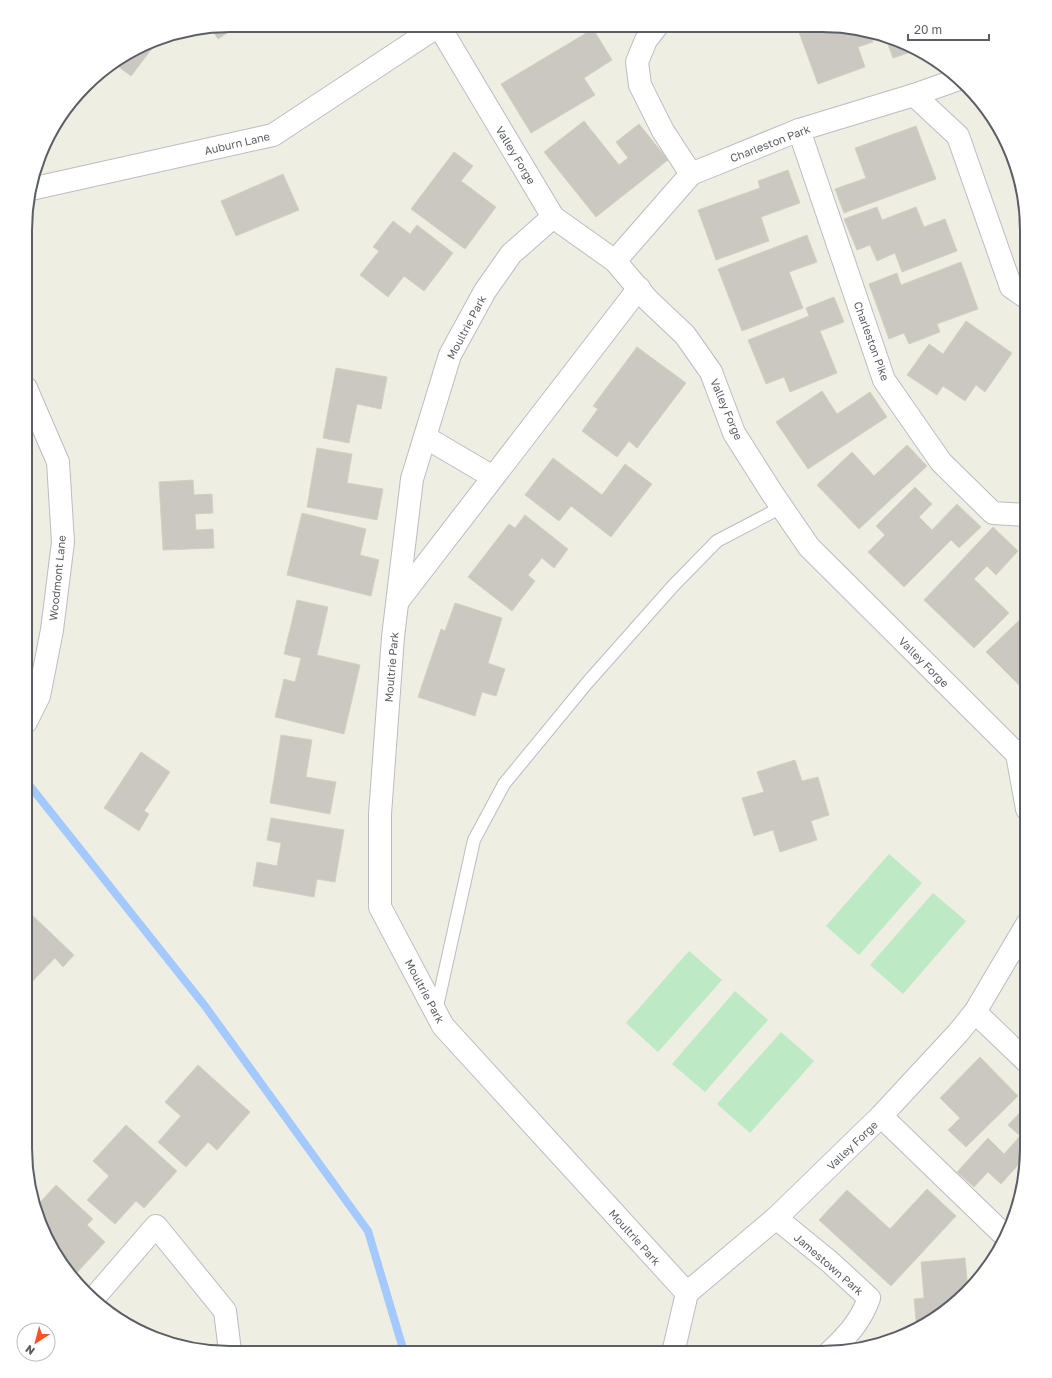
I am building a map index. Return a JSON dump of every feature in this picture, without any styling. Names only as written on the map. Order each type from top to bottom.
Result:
[{"type":"street","name":"Auburn Lane","points":[[37,188],[273,135],[429,32]]},
{"type":"street","name":"Valley Forge","points":[[442,32],[553,217],[615,261],[648,300],[685,335],[711,372],[734,433],[809,548],[1020,749]]},
{"type":"street","points":[[652,32],[646,40],[638,62],[640,85],[663,131],[691,174]]},
{"type":"street","name":"Charleston Park","points":[[615,261],[691,174],[799,130],[914,95],[953,81]]},
{"type":"street","points":[[914,95],[958,136],[1011,287],[1020,293]]},
{"type":"street","name":"Charleston Pike","points":[[799,130],[884,380],[941,462],[993,513],[1020,515]]},
{"type":"street","name":"Moultrie Park","points":[[553,217],[511,254],[485,291],[450,355],[412,480],[393,637],[380,814],[380,907],[443,1026],[687,1293]]},
{"type":"street","points":[[397,602],[638,288]]},
{"type":"street","name":"Woodmont Lane","points":[[32,402],[58,462],[63,542],[52,630],[39,696],[32,710]]},
{"type":"street","points":[[425,437],[493,477]]},
{"type":"street","name":"Valley Forge","points":[[687,1293],[776,1218],[881,1116],[958,1034],[975,1012],[1020,936]]},
{"type":"street","points":[[975,1012],[1020,1055]]},
{"type":"street","points":[[881,1116],[1001,1232]]},
{"type":"street","name":"Jamestown Park","points":[[776,1218],[830,1262],[869,1298],[865,1308],[851,1331],[836,1346]]},
{"type":"street","points":[[97,1295],[156,1226],[225,1311],[229,1346]]},
{"type":"street","points":[[675,1346],[687,1293]]},
{"type":"lane","points":[[436,1013],[474,840],[504,784],[587,684],[673,586],[717,541],[782,507]]},
{"type":"green space","points":[[889,854],[922,883],[859,955],[826,926]]},
{"type":"green space","points":[[933,893],[966,921],[903,994],[870,965]]},
{"type":"green space","points":[[689,951],[722,980],[658,1052],[626,1023]]},
{"type":"green space","points":[[735,991],[768,1020],[705,1092],[672,1064]]},
{"type":"green space","points":[[781,1032],[814,1061],[750,1133],[717,1104]]},
{"type":"building","points":[[214,32],[228,32],[218,39]]},
{"type":"building","points":[[588,32],[595,32],[612,60],[584,78],[595,95],[531,133],[501,84]]},
{"type":"building","points":[[799,32],[835,32],[872,39],[873,42],[858,47],[865,67],[818,84]]},
{"type":"building","points":[[887,43],[910,52],[893,58]]},
{"type":"building","points":[[153,48],[131,76],[118,66],[142,52]]},
{"type":"building","points":[[584,121],[619,165],[628,158],[616,142],[639,124],[668,160],[596,217],[544,152]]},
{"type":"building","points":[[916,126],[936,179],[844,213],[835,189],[866,178],[855,148]]},
{"type":"building","points":[[454,152],[473,166],[461,181],[496,207],[465,249],[411,209]]},
{"type":"building","points":[[788,170],[800,203],[761,217],[769,241],[716,260],[698,210],[760,188],[758,181]]},
{"type":"building","points":[[283,174],[299,210],[236,236],[221,201]]},
{"type":"building","points":[[877,207],[882,220],[916,207],[924,227],[945,219],[957,251],[902,272],[895,253],[877,261],[870,245],[857,250],[844,219]]},
{"type":"building","points":[[393,221],[410,234],[417,225],[453,253],[424,291],[404,276],[388,297],[360,275],[379,251],[373,247]]},
{"type":"building","points":[[807,235],[817,262],[789,272],[803,308],[742,331],[718,269]]},
{"type":"building","points":[[961,262],[978,309],[937,324],[940,332],[909,344],[904,333],[889,339],[869,284],[897,273],[901,285]]},
{"type":"building","points":[[834,297],[844,322],[820,331],[837,373],[790,392],[784,377],[766,384],[748,340],[809,316],[806,308]]},
{"type":"building","points":[[966,321],[1012,353],[985,392],[976,385],[965,401],[943,386],[937,395],[907,375],[929,344],[943,354]]},
{"type":"building","points":[[637,347],[686,383],[637,448],[629,441],[617,457],[582,431],[598,409],[593,406]]},
{"type":"building","points":[[336,368],[387,377],[381,409],[357,404],[349,443],[323,438]]},
{"type":"building","points":[[822,391],[837,414],[870,392],[887,417],[808,469],[776,422]]},
{"type":"building","points":[[907,445],[927,466],[859,529],[817,485],[852,452],[874,476]]},
{"type":"building","points":[[317,448],[352,454],[347,483],[383,489],[377,520],[307,507]]},
{"type":"building","points":[[553,458],[602,495],[625,464],[652,484],[611,537],[571,506],[559,521],[525,495]]},
{"type":"building","points":[[193,480],[194,495],[212,494],[213,513],[195,514],[196,530],[213,529],[214,548],[163,550],[159,482]]},
{"type":"building","points":[[915,487],[932,504],[919,517],[932,530],[957,504],[981,527],[959,548],[951,540],[904,587],[868,552],[885,535],[876,526]]},
{"type":"building","points":[[302,513],[366,529],[360,555],[379,560],[371,596],[287,575]]},
{"type":"building","points":[[525,515],[568,549],[554,568],[542,558],[528,575],[535,581],[512,611],[468,577],[509,524],[515,528]]},
{"type":"building","points":[[993,527],[1018,551],[996,575],[987,566],[974,579],[1009,613],[974,648],[924,600]]},
{"type":"building","points":[[297,600],[328,607],[317,655],[360,665],[344,734],[275,717],[284,679],[295,682],[301,658],[284,654]]},
{"type":"building","points":[[455,603],[502,618],[488,663],[505,669],[496,696],[482,692],[475,716],[418,697],[441,629],[445,631]]},
{"type":"building","points":[[1020,620],[1020,686],[986,652]]},
{"type":"building","points":[[281,735],[312,740],[306,777],[336,782],[330,814],[270,803]]},
{"type":"building","points":[[141,752],[170,772],[144,811],[149,814],[139,831],[104,808]]},
{"type":"building","points":[[795,760],[802,781],[818,777],[829,815],[811,821],[817,840],[780,852],[773,830],[754,836],[742,798],[764,792],[757,772]]},
{"type":"building","points":[[271,818],[344,830],[335,882],[317,879],[314,897],[253,886],[257,862],[277,866],[281,843],[267,840]]},
{"type":"building","points":[[32,915],[74,955],[63,967],[55,958],[32,982]]},
{"type":"building","points":[[980,1057],[1018,1096],[966,1147],[948,1130],[960,1118],[940,1098]]},
{"type":"building","points":[[198,1065],[250,1112],[217,1150],[208,1142],[186,1167],[158,1142],[181,1116],[165,1102]]},
{"type":"building","points":[[1020,1112],[1020,1136],[1008,1125]]},
{"type":"building","points":[[126,1125],[177,1171],[144,1208],[136,1201],[115,1224],[87,1200],[109,1176],[93,1161]]},
{"type":"building","points":[[1020,1136],[1020,1163],[1001,1184],[988,1172],[974,1187],[957,1172],[988,1138],[1004,1154]]},
{"type":"building","points":[[56,1185],[93,1219],[87,1225],[105,1242],[76,1273],[52,1236],[40,1203]]},
{"type":"building","points":[[927,1189],[956,1216],[891,1286],[819,1220],[847,1190],[890,1229]]},
{"type":"building","points":[[965,1258],[967,1283],[943,1305],[916,1323],[914,1299],[924,1298],[921,1262]]},
{"type":"waterway","points":[[32,789],[205,1006],[368,1231],[402,1346]]}]
